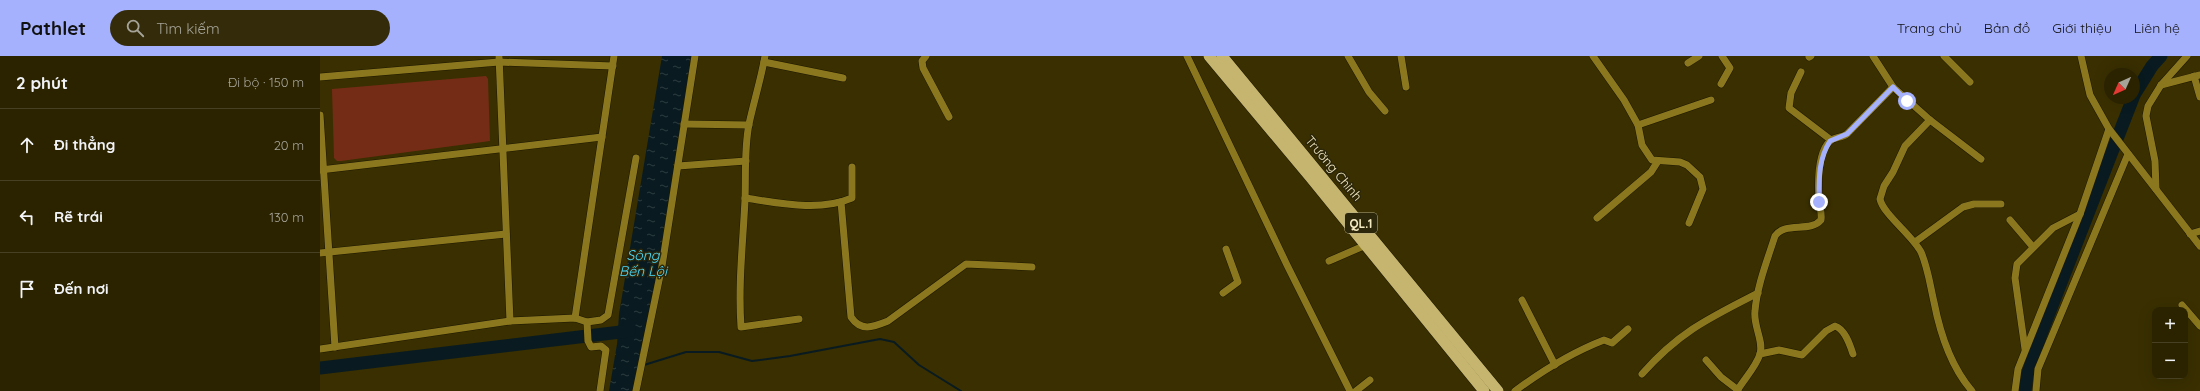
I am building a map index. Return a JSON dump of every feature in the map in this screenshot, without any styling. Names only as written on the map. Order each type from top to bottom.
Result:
[{"type":"highway","name":"Trường Chinh","points":[[1209,56],[1366,245],[1484,391]]},
{"type":"highway","name":"Trường Chinh","points":[[1222,56],[1498,391]]},
{"type":"street","points":[[575,318],[614,56]]},
{"type":"street","points":[[636,391],[662,266],[696,56]]},
{"type":"street","points":[[926,56],[922,61],[923,68],[949,117]]},
{"type":"street","points":[[1188,56],[1284,259],[1350,391]]},
{"type":"street","points":[[1348,56],[1369,92],[1385,111]]},
{"type":"street","points":[[1401,56],[1406,86]]},
{"type":"street","points":[[1593,56],[1624,100],[1638,125],[1638,137],[1644,150],[1652,160],[1680,162],[1687,165],[1700,177],[1703,189],[1689,223]]},
{"type":"street","points":[[1688,63],[1699,56]]},
{"type":"street","points":[[1721,84],[1730,68],[1722,56]]},
{"type":"street","points":[[1873,56],[1893,87],[1930,120],[1980,159]]},
{"type":"street","points":[[1944,56],[1970,82]]},
{"type":"street","points":[[2081,56],[2090,95],[2109,129],[2200,246]]},
{"type":"street","points":[[2156,189],[2155,161],[2146,116],[2148,106],[2161,85],[2187,56]]},
{"type":"street","points":[[320,77],[499,59],[613,66]]},
{"type":"street","points":[[499,59],[510,321]]},
{"type":"street","points":[[799,318],[741,327],[739,284],[749,125],[765,59],[844,78]]},
{"type":"street","points":[[1801,72],[1791,92],[1789,108],[1831,140]]},
{"type":"street","points":[[2161,85],[2197,76],[2200,97]]},
{"type":"street","points":[[1706,360],[1721,377],[1738,391],[1760,354],[1760,342],[1754,321],[1758,293],[1777,233],[1783,229],[1814,224],[1821,220],[1819,170],[1823,155],[1831,140],[1843,137],[1847,134],[1893,87]]},
{"type":"street","points":[[1638,125],[1711,100]]},
{"type":"street","points":[[320,115],[322,170],[335,347]]},
{"type":"street","points":[[1930,120],[1905,146],[1881,192],[1881,204],[1915,242],[1925,261],[1943,336],[1956,369],[1972,391]]},
{"type":"street","points":[[684,124],[749,125]]},
{"type":"street","points":[[2015,391],[2018,369],[2025,349],[2080,214],[2109,129]]},
{"type":"street","points":[[322,170],[602,137]]},
{"type":"street","points":[[2036,391],[2038,369],[2128,154]]},
{"type":"street","points":[[320,349],[510,321],[575,318],[587,325],[602,320],[608,316],[636,158]]},
{"type":"street","points":[[678,166],[746,161]]},
{"type":"street","points":[[1597,218],[1651,172],[1658,161]]},
{"type":"street","points":[[745,198],[810,205],[841,202],[852,198],[852,167]]},
{"type":"street","points":[[841,202],[851,317],[856,324],[864,328],[876,327],[888,321],[966,264],[1032,267]]},
{"type":"street","points":[[1915,242],[1962,207],[1974,204],[2000,204]]},
{"type":"street","points":[[2025,349],[2015,269],[2020,259],[2053,228],[2080,214]]},
{"type":"street","points":[[2010,220],[2033,247]]},
{"type":"street","points":[[2190,234],[2200,231]]},
{"type":"street","points":[[320,253],[506,234]]},
{"type":"street","points":[[1329,261],[1366,245]]},
{"type":"street","points":[[1223,293],[1238,282],[1226,249]]},
{"type":"street","points":[[1642,374],[1661,352],[1684,333],[1758,293]]},
{"type":"street","points":[[1522,300],[1555,365]]},
{"type":"street","points":[[2182,305],[2200,326]]},
{"type":"street","points":[[587,325],[588,342],[591,347],[600,346],[606,350],[600,391]]},
{"type":"street","points":[[1760,354],[1779,350],[1802,355],[1826,331],[1835,326],[1839,328],[1847,339],[1853,354]]},
{"type":"street","points":[[1515,391],[1555,365],[1599,342],[1606,340],[1612,343],[1628,329]]},
{"type":"street","points":[[1356,391],[1370,380]]},
{"type":"shaded area","points":[[486,76],[488,79],[490,141],[341,161],[337,161],[334,158],[332,89]]},
{"type":"water","name":"Sông Bến Lội","points":[[662,56],[692,56],[658,272],[633,391],[609,391],[617,344],[619,314]]},
{"type":"waterway","points":[[2140,85],[2152,66],[2161,56]]},
{"type":"waterway","points":[[2025,391],[2027,376],[2041,334],[2131,104]]},
{"type":"waterway","points":[[320,368],[629,331],[629,325]]},
{"type":"waterway","points":[[644,365],[686,352],[719,352],[752,361],[790,356],[880,339],[894,342],[919,365],[961,391]]},
{"type":"route","points":[[1819,202],[1819,170],[1823,155],[1830,141],[1843,137],[1847,134],[1878,105],[1893,87],[1907,101]]}]
